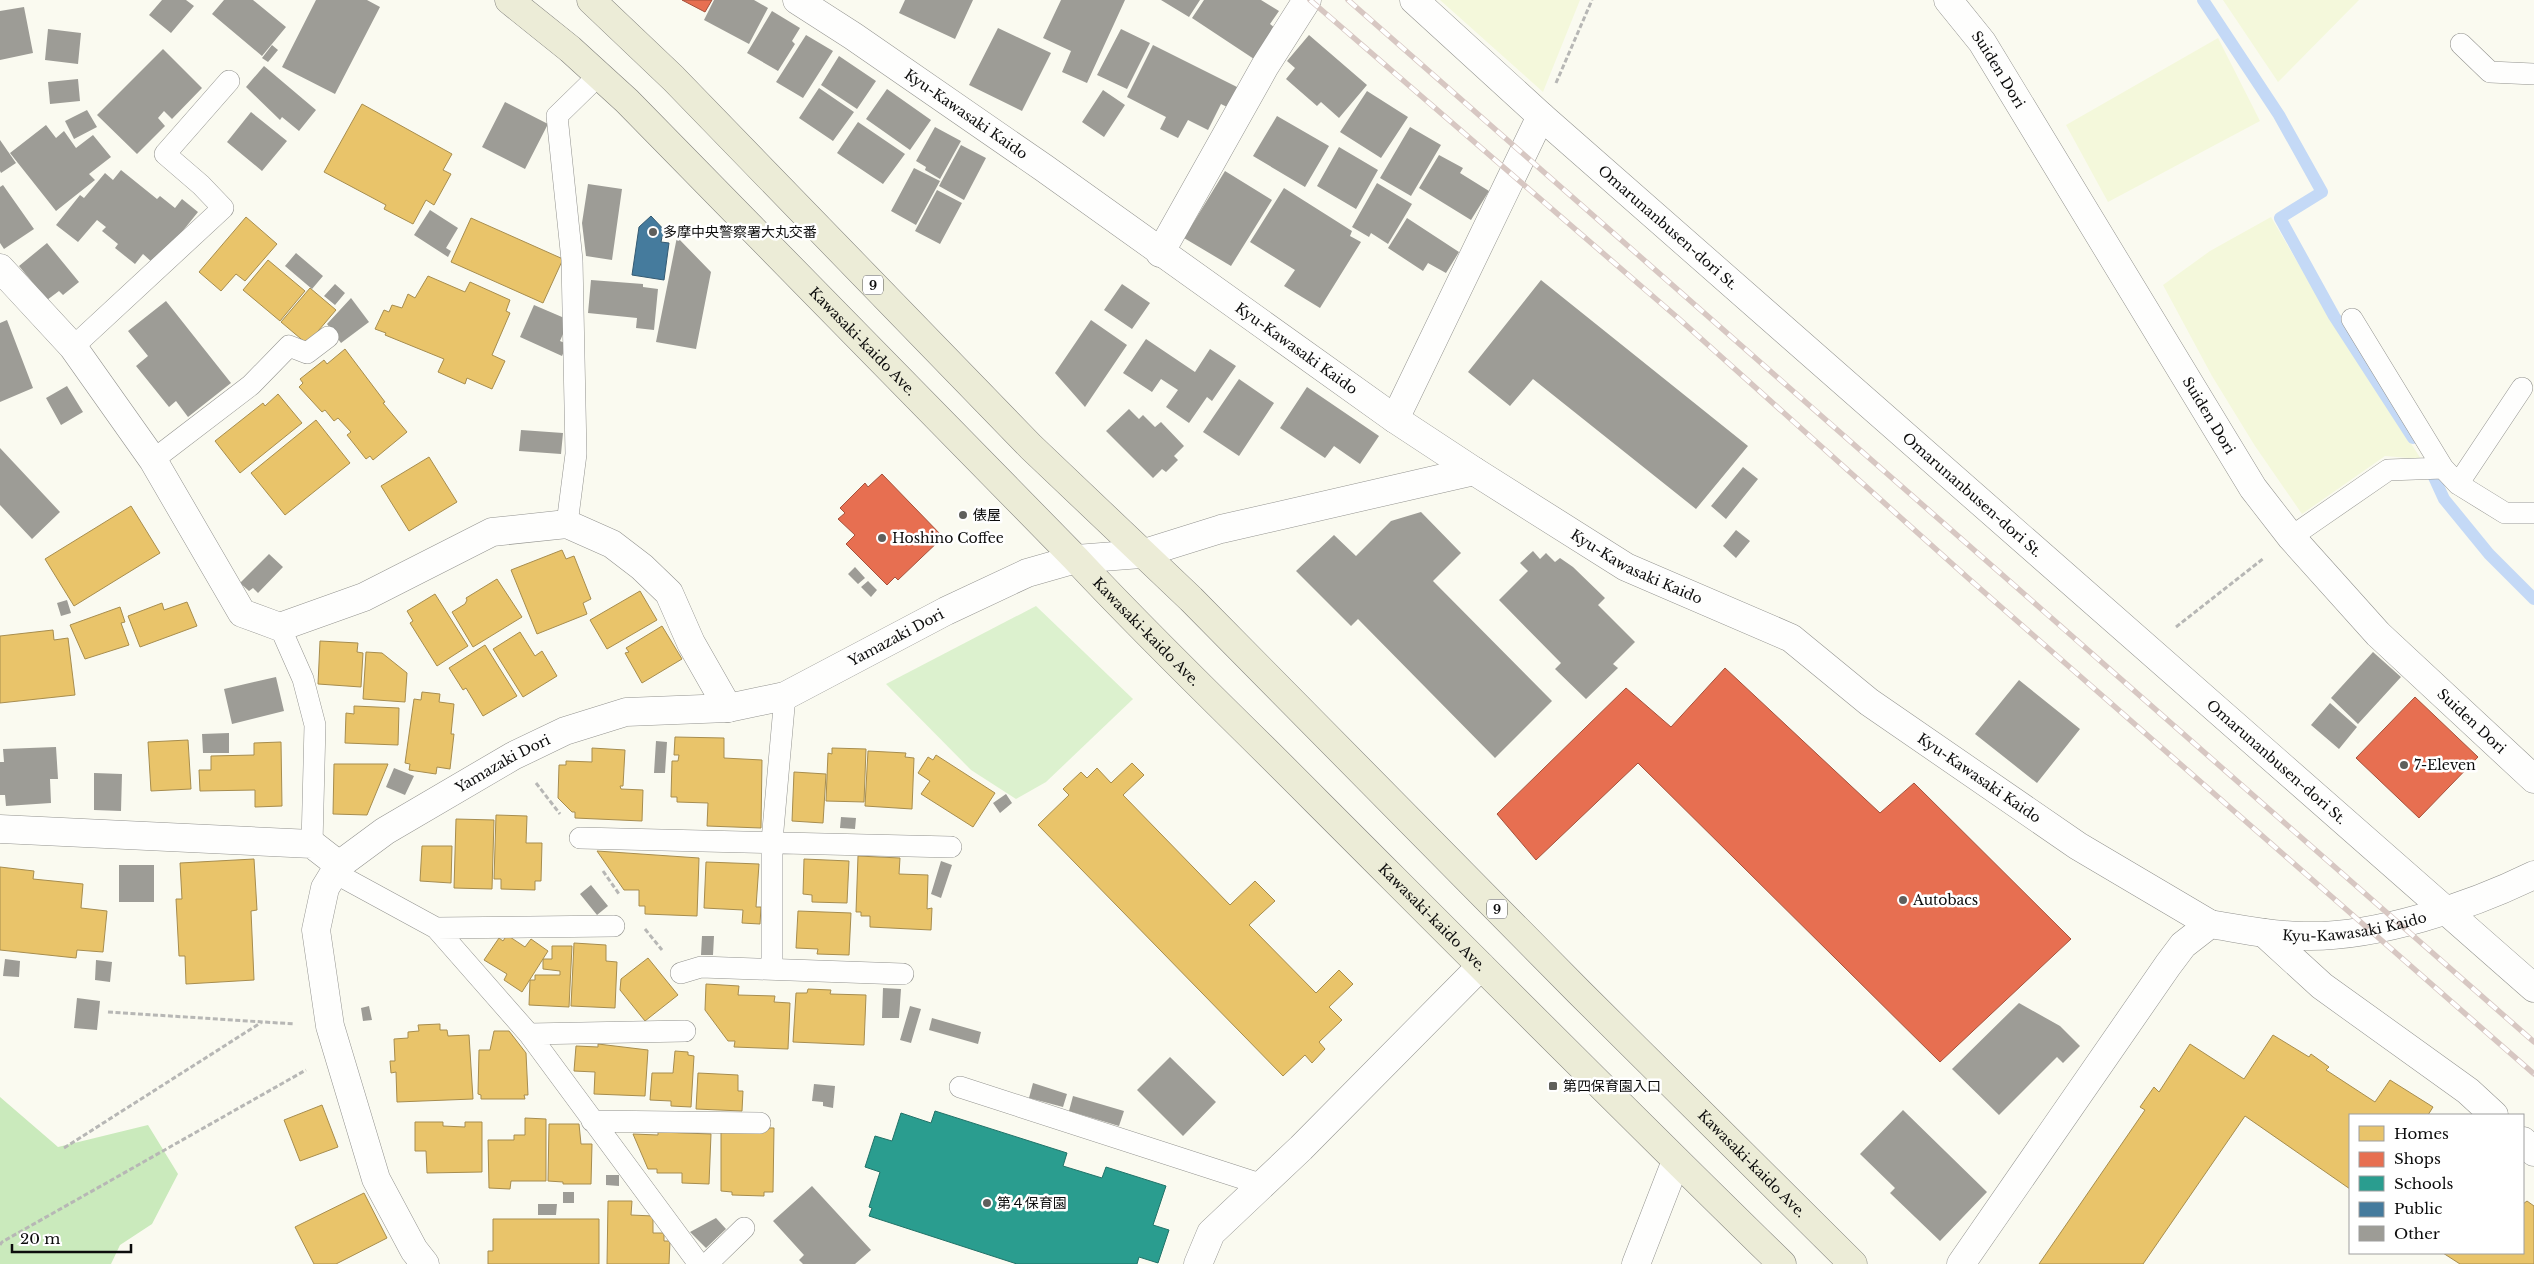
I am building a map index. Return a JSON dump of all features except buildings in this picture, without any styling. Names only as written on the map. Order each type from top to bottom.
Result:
[{"type":"main road","name":"Kawasaki-kaido Ave.","points":[[591,0],[673,78],[1031,447],[1191,599],[1579,992],[1853,1264]]},
{"type":"main road","name":"Kawasaki-kaido Ave.","points":[[519,3],[627,100],[1076,559],[1126,613],[1179,663],[1676,1161],[1782,1264]]},
{"type":"street","name":"Kyu-Kawasaki Kaido","points":[[797,0],[1044,168],[1160,253],[1474,472],[1626,567],[1791,638],[1869,702],[2070,840],[2210,924],[2264,934],[2304,936],[2346,935],[2446,912],[2534,875]]},
{"type":"street","points":[[1160,253],[1265,66],[1307,0]]},
{"type":"street","name":"Omarunanbusen-dori St.","points":[[1414,0],[1541,116],[2534,988]]},
{"type":"street","name":"Suiden Dori","points":[[1948,0],[1982,42],[2253,488],[2291,537],[2378,634],[2534,779]]},
{"type":"street","points":[[1396,419],[1541,116]]},
{"type":"street","points":[[0,268],[73,347],[153,460],[242,613],[280,627],[364,597],[492,532],[567,524],[612,544],[642,567],[669,593],[691,643],[728,708]]},
{"type":"street","name":"Yamazaki Dori","points":[[425,1264],[414,1250],[376,1179],[330,1026],[316,930],[325,888],[337,869],[385,831],[513,756],[565,731],[626,712],[728,708],[785,696],[946,612],[1027,573],[1076,559],[1142,554],[1221,529],[1474,472]]},
{"type":"street","points":[[0,829],[312,844],[337,869]]},
{"type":"street","points":[[1961,1264],[2182,945],[2210,924]]},
{"type":"street","points":[[2264,934],[2322,986],[2468,1091],[2493,1114]]},
{"type":"street","points":[[1198,1264],[1211,1233],[1264,1185],[1481,966]]},
{"type":"street","points":[[2524,1142],[2534,1152]]},
{"type":"street","points":[[1636,1264],[1676,1161]]},
{"type":"lane","points":[[2461,44],[2490,72],[2534,74]]},
{"type":"lane","points":[[567,524],[576,454],[572,260],[557,116],[599,75]]},
{"type":"lane","points":[[73,347],[223,208],[201,185],[165,154],[229,81]]},
{"type":"lane","points":[[2352,319],[2443,468],[2458,484],[2505,513],[2534,514]]},
{"type":"lane","points":[[153,460],[251,386],[289,346],[307,353],[328,337]]},
{"type":"lane","points":[[2458,484],[2522,388]]},
{"type":"lane","points":[[2291,537],[2388,470],[2443,468]]},
{"type":"lane","points":[[280,627],[303,680],[315,725],[312,844]]},
{"type":"lane","points":[[772,968],[772,841],[785,696]]},
{"type":"lane","points":[[580,838],[772,841],[951,847]]},
{"type":"lane","points":[[337,869],[436,928],[529,1034],[699,1264]]},
{"type":"lane","points":[[436,928],[614,926]]},
{"type":"lane","points":[[681,972],[701,967],[903,974]]},
{"type":"lane","points":[[529,1034],[685,1031]]},
{"type":"lane","points":[[960,1087],[1264,1185]]},
{"type":"lane","points":[[592,1121],[760,1123]]},
{"type":"lane","points":[[708,1264],[744,1228]]},
{"type":"path","points":[[1541,116],[1592,0]]},
{"type":"path","points":[[2148,649],[2291,537]]},
{"type":"path","points":[[108,1012],[330,1026]]},
{"type":"path","points":[[64,1148],[262,1022]]},
{"type":"path","points":[[1,1243],[337,1052]]},
{"type":"green space","points":[[1440,0],[1580,0],[1543,92]]},
{"type":"green space","points":[[2223,0],[2359,0],[2278,82]]},
{"type":"green space","points":[[2218,38],[2260,121],[2108,202],[2066,125]]},
{"type":"green space","points":[[2271,217],[2333,323],[2421,459],[2385,456],[2302,514],[2255,446],[2212,376],[2163,285],[2210,251]]},
{"type":"green space","points":[[1036,606],[1133,699],[1046,782],[1016,799],[971,770],[886,684]]},
{"type":"green space","points":[[0,1097],[58,1147],[148,1125],[178,1174],[152,1224],[120,1245],[111,1264],[0,1264]]},
{"type":"waterway","points":[[2203,0],[2279,115],[2322,192],[2280,218],[2334,316],[2413,438]]},
{"type":"waterway","points":[[2428,464],[2444,499],[2489,554],[2534,599]]},
{"type":"railway","points":[[1310,0],[1678,318],[1968,578],[2534,1074]]},
{"type":"railway","points":[[1348,0],[2534,1042]]},
{"type":"place","name":"多摩中央警察署大丸交番","points":[[653,232]]},
{"type":"place","name":"俵屋","points":[[963,515]]},
{"type":"place","name":"Hoshino Coffee","points":[[882,538]]},
{"type":"place","name":"7-Eleven","points":[[2404,765]]},
{"type":"place","name":"Autobacs","points":[[1903,900]]},
{"type":"place","name":"第四保育園入口","points":[[1553,1086]]},
{"type":"place","name":"第４保育園","points":[[987,1203]]}]
